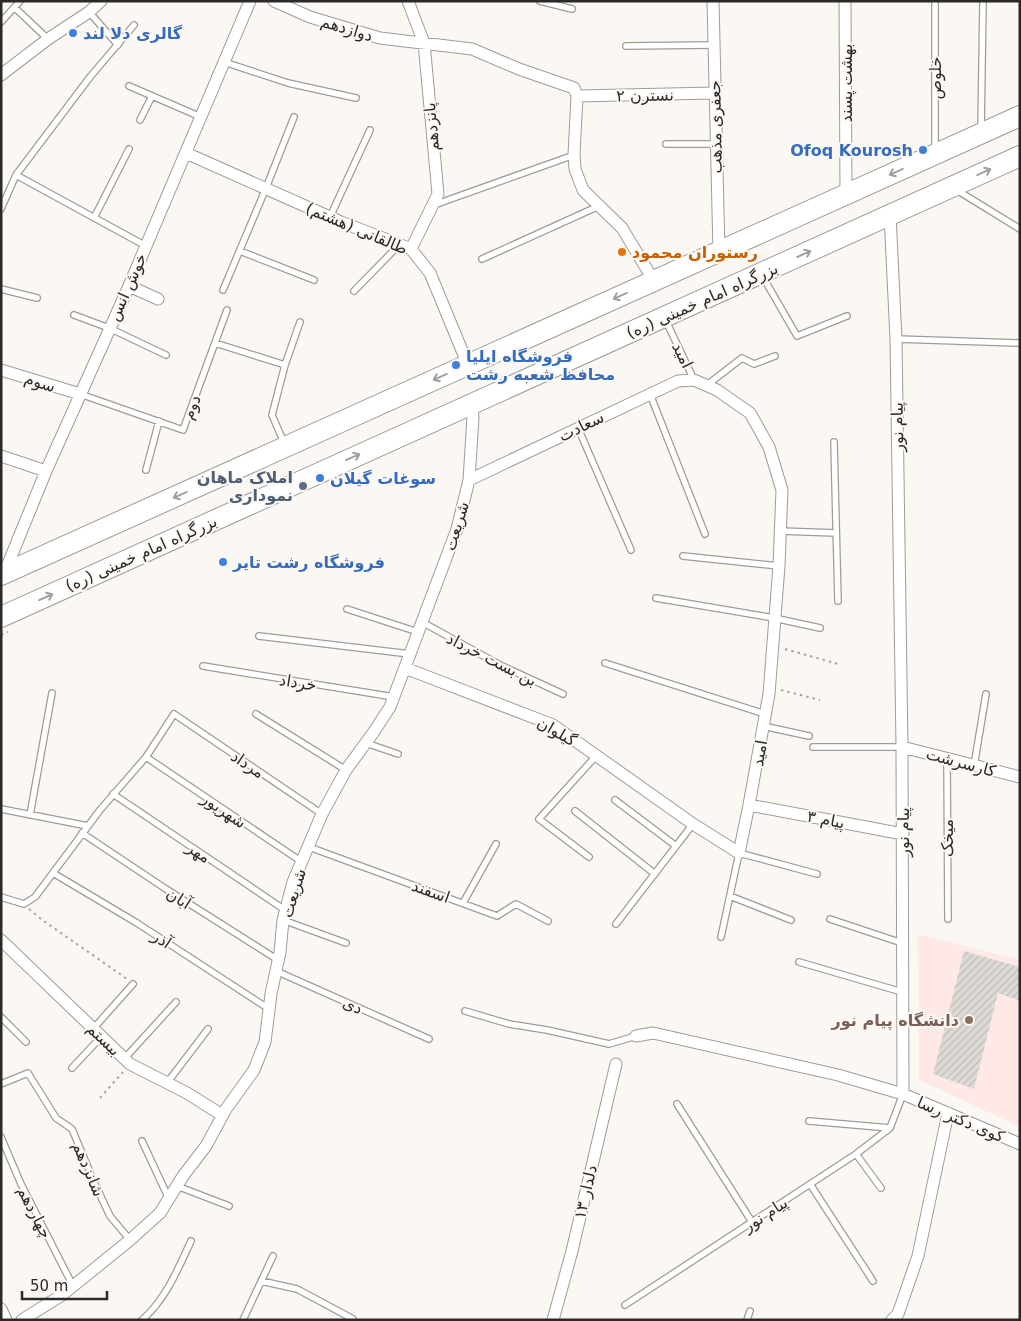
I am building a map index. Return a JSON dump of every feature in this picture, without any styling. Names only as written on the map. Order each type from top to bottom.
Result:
[{"type":"highway","points":[[3,575],[1020,116]]},
{"type":"highway","name":"بزرگراه امام خمینی (ره)","points":[[1,617],[1020,156]]},
{"type":"street","points":[[1,75],[48,39],[90,12],[101,1]]},
{"type":"street","name":"خوش انس","points":[[3,575],[46,471],[129,286],[250,1]]},
{"type":"street","name":"دوازدهم","points":[[274,1],[310,17],[380,38],[472,48],[519,69],[574,88],[576,96]]},
{"type":"street","name":"پانزدهم","points":[[408,1],[424,43],[438,194],[411,249]]},
{"type":"street","name":"جعفری مذهب","points":[[713,1],[718,252]]},
{"type":"street","name":"بهشت پسند","points":[[845,1],[846,194]]},
{"type":"street","name":"نسترن ۲","points":[[576,96],[714,93]]},
{"type":"street","points":[[576,96],[574,155],[576,169],[583,190],[622,228],[654,281]]},
{"type":"street","name":"طالقانی (هشتم)","points":[[186,153],[330,217],[411,249],[430,273],[468,365]]},
{"type":"street","name":"پیام نور","points":[[890,215],[896,339],[903,834],[903,1094]]},
{"type":"street","points":[[129,286],[158,300]]},
{"type":"street","name":"سوم","points":[[1,370],[80,394]]},
{"type":"street","name":"امید","points":[[694,380],[717,390],[750,413],[770,447],[782,490],[779,566],[770,687],[739,853]]},
{"type":"street","name":"سعادت","points":[[469,480],[650,393],[678,381],[694,380]]},
{"type":"street","name":"شریعت","points":[[22,1320],[62,1295],[160,1213],[206,1146],[222,1116],[254,1070],[265,1042],[284,915],[293,882],[322,814],[346,770],[390,707],[457,529],[469,480],[473,416],[471,404]]},
{"type":"street","points":[[1,456],[46,471]]},
{"type":"street","name":"گیلوان","points":[[405,668],[554,725],[693,824],[739,853]]},
{"type":"street","name":"کارسرشت","points":[[902,747],[1020,777]]},
{"type":"street","name":"پیام ۳","points":[[749,805],[903,834]]},
{"type":"street","name":"بیستم","points":[[1,940],[127,1062],[187,1094],[222,1116]]},
{"type":"street","name":"کوی دکتر رسا","points":[[636,1036],[653,1034],[838,1074],[903,1094],[1020,1144]]},
{"type":"street","name":"دلدار ۱۳","points":[[553,1320],[572,1251],[616,1064]]},
{"type":"street","points":[[892,1320],[898,1314],[918,1256],[948,1113]]},
{"type":"street","points":[[1,1309],[6,1320]]},
{"type":"lane","points":[[1,22],[20,1]]},
{"type":"lane","points":[[540,1],[572,9]]},
{"type":"lane","name":"خلوص","points":[[935,1],[935,154]]},
{"type":"lane","points":[[980,134],[983,1]]},
{"type":"lane","points":[[15,8],[48,39]]},
{"type":"lane","points":[[90,12],[118,44]]},
{"type":"lane","points":[[1,209],[16,175],[90,77],[134,25]]},
{"type":"lane","points":[[626,46],[713,45]]},
{"type":"lane","points":[[224,62],[288,83],[356,98]]},
{"type":"lane","points":[[129,86],[201,117]]},
{"type":"lane","points":[[140,120],[152,96]]},
{"type":"lane","points":[[223,290],[294,117]]},
{"type":"lane","points":[[330,217],[370,130]]},
{"type":"lane","points":[[666,144],[716,144]]},
{"type":"lane","points":[[94,218],[129,149]]},
{"type":"lane","points":[[432,206],[574,155]]},
{"type":"lane","points":[[16,175],[146,246]]},
{"type":"lane","points":[[951,187],[1020,229]]},
{"type":"lane","points":[[482,259],[599,206]]},
{"type":"lane","points":[[354,291],[399,245]]},
{"type":"lane","points":[[240,250],[314,280]]},
{"type":"lane","points":[[760,273],[797,336],[847,316]]},
{"type":"lane","points":[[1,289],[38,298]]},
{"type":"lane","name":"دوم","points":[[80,394],[182,430],[227,310]]},
{"type":"lane","points":[[74,315],[109,328],[166,355]]},
{"type":"lane","name":"امید","points":[[664,317],[694,380]]},
{"type":"lane","points":[[286,447],[272,415],[285,365],[300,322]]},
{"type":"lane","points":[[896,339],[1020,343]]},
{"type":"lane","points":[[215,343],[285,365]]},
{"type":"lane","points":[[707,385],[742,358],[754,364],[775,356]]},
{"type":"lane","points":[[650,393],[705,534]]},
{"type":"lane","points":[[146,470],[159,421]]},
{"type":"lane","points":[[578,428],[631,550]]},
{"type":"lane","points":[[834,442],[838,601]]},
{"type":"lane","points":[[780,531],[836,533]]},
{"type":"lane","points":[[683,556],[779,566]]},
{"type":"lane","points":[[656,598],[774,618],[820,628]]},
{"type":"lane","name":"بن بست خرداد","points":[[347,610],[420,627],[563,694]]},
{"type":"lane","points":[[259,636],[410,654]]},
{"type":"lane","points":[[605,663],[766,714]]},
{"type":"lane","name":"خرداد","points":[[203,666],[394,697]]},
{"type":"lane","points":[[30,815],[52,693]]},
{"type":"lane","points":[[974,766],[986,694]]},
{"type":"lane","name":"مرداد","points":[[146,757],[174,714],[322,814]]},
{"type":"lane","points":[[256,714],[346,770]]},
{"type":"lane","points":[[763,726],[809,736]]},
{"type":"lane","points":[[366,743],[398,754]]},
{"type":"lane","points":[[813,747],[902,747]]},
{"type":"lane","points":[[589,857],[539,818],[596,756]]},
{"type":"lane","points":[[1,897],[24,904],[35,897],[112,794],[146,757]]},
{"type":"lane","name":"شهریور","points":[[146,757],[302,862]]},
{"type":"lane","name":"میخک","points":[[947,758],[948,919]]},
{"type":"lane","name":"مهر","points":[[112,794],[284,915],[346,943]]},
{"type":"lane","points":[[615,800],[676,846]]},
{"type":"lane","points":[[1,810],[88,826]]},
{"type":"lane","points":[[575,811],[655,874]]},
{"type":"lane","points":[[616,924],[693,824]]},
{"type":"lane","name":"آبان","points":[[82,833],[277,965]]},
{"type":"lane","points":[[463,903],[496,844]]},
{"type":"lane","name":"اسفند","points":[[309,847],[497,916],[516,904],[548,921]]},
{"type":"lane","points":[[739,853],[817,874]]},
{"type":"lane","name":"امید","points":[[721,937],[739,853]]},
{"type":"lane","name":"آذر","points":[[53,872],[137,923],[269,1009]]},
{"type":"lane","points":[[730,896],[792,920]]},
{"type":"lane","points":[[830,919],[902,943]]},
{"type":"lane","points":[[799,962],[902,992]]},
{"type":"lane","name":"دی","points":[[277,965],[429,1039]]},
{"type":"lane","points":[[72,1068],[133,984]]},
{"type":"lane","points":[[127,1062],[176,1002]]},
{"type":"lane","points":[[465,1011],[509,1024],[548,1030],[608,1044],[636,1036]]},
{"type":"lane","points":[[1,1017],[26,1042]]},
{"type":"lane","points":[[167,1083],[208,1029]]},
{"type":"lane","name":"شانزدهم","points":[[1,1084],[28,1074],[56,1118],[72,1129],[110,1216],[130,1240]]},
{"type":"lane","name":"پیام نور","points":[[625,1305],[856,1154],[890,1128],[903,1094]]},
{"type":"lane","points":[[678,1104],[752,1222]]},
{"type":"lane","points":[[808,1121],[890,1128]]},
{"type":"lane","name":"چهاردهم","points":[[1,1137],[21,1184],[73,1286]]},
{"type":"lane","points":[[142,1141],[169,1199]]},
{"type":"lane","points":[[856,1154],[882,1188]]},
{"type":"lane","points":[[810,1184],[872,1281]]},
{"type":"lane","points":[[177,1186],[229,1206]]},
{"type":"lane","points":[[142,1320],[150,1314],[172,1281],[191,1241]]},
{"type":"lane","points":[[243,1320],[273,1256]]},
{"type":"lane","points":[[261,1281],[297,1289],[353,1319]]},
{"type":"lane","points":[[748,1320],[750,1311]]},
{"type":"path","points":[[772,646],[838,664]]},
{"type":"path","points":[[770,687],[820,700]]},
{"type":"path","points":[[24,904],[41,919],[133,984]]},
{"type":"path","points":[[100,1098],[127,1062]]},
{"type":"shaded area","name":"دانشگاه پیام نور","points":[[918,934],[1020,960],[1020,1127],[919,1080]]},
{"type":"building","points":[[964,951],[1020,967],[1020,1001],[998,993],[974,1089],[933,1074]]},
{"type":"place","name":"گالری دلا لند","points":[[73,33]]},
{"type":"place","name":"Ofoq Kourosh","points":[[923,150]]},
{"type":"place","name":"رستوران محمود","points":[[622,252]]},
{"type":"place","name":"فروشگاه ایلیا محافظ شعبه رشت","points":[[456,365]]},
{"type":"place","name":"سوغات گیلان","points":[[320,478]]},
{"type":"place","name":"املاک ماهان نموداری","points":[[303,486]]},
{"type":"place","name":"فروشگاه رشت تاير","points":[[223,562]]},
{"type":"place","name":"دانشگاه پیام نور","points":[[969,1020]]}]
